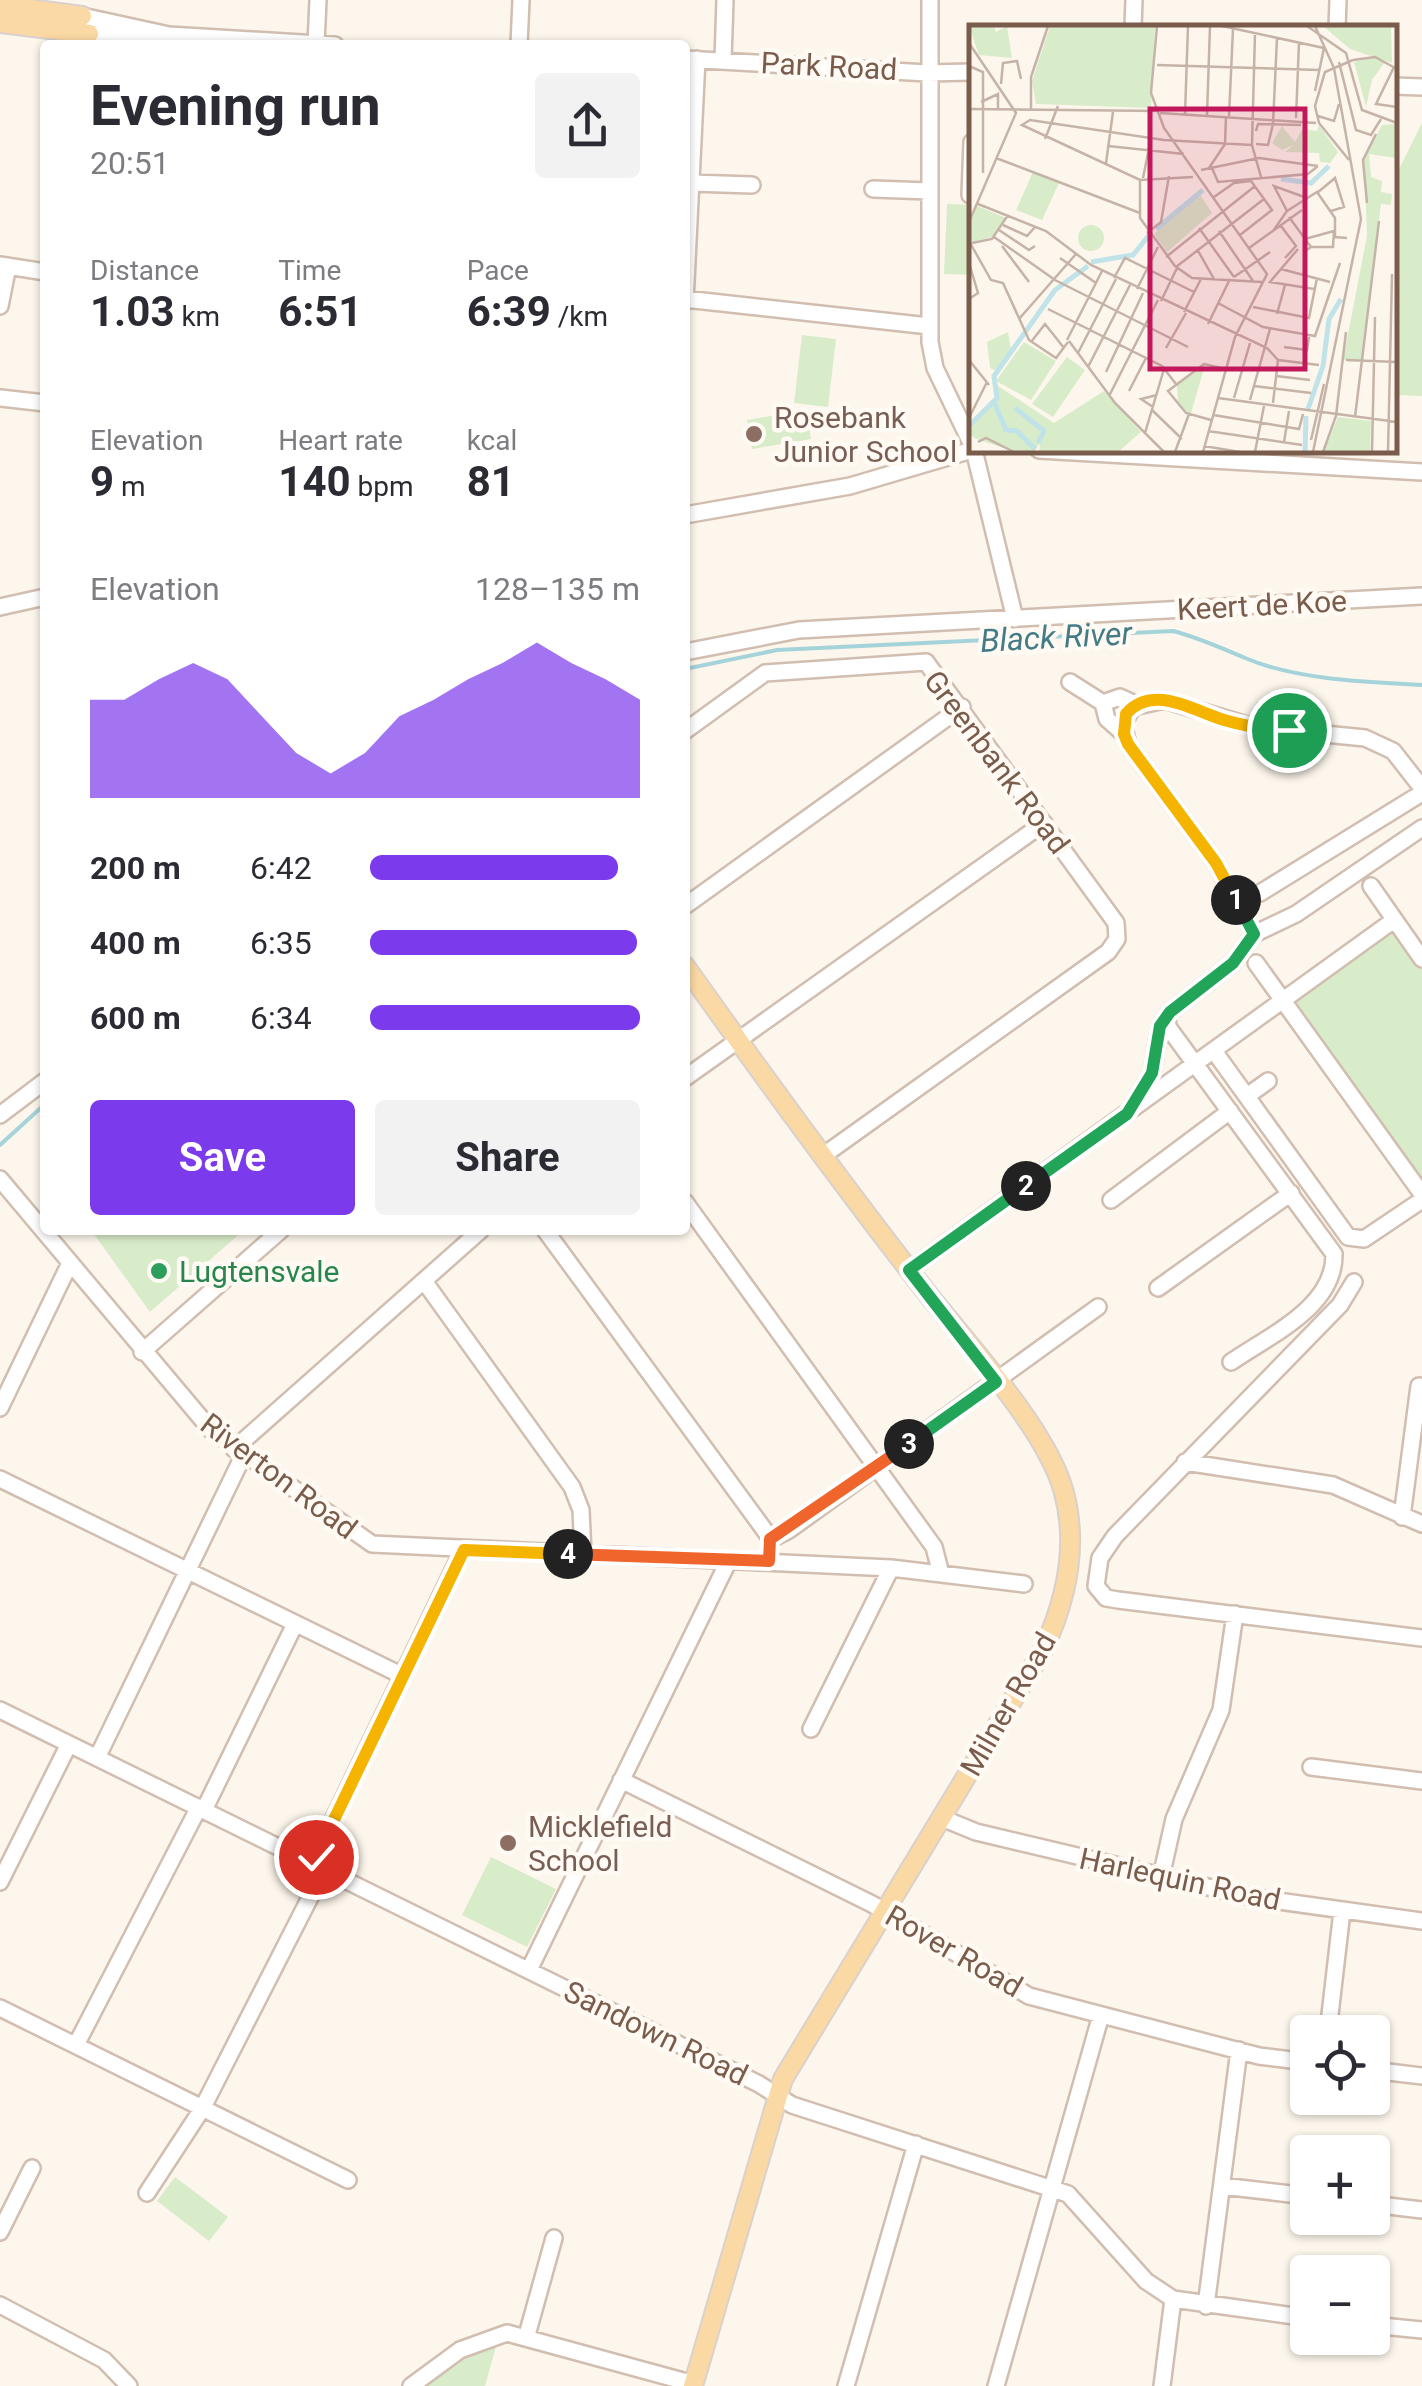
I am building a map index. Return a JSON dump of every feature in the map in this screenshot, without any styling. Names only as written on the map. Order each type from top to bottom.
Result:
[{"type":"main road","points":[[0,5],[79,8],[92,40],[0,22]]},
{"type":"main road","points":[[58,6],[69,38]]},
{"type":"main road","name":"Milner Road","points":[[690,973],[909,1270],[1039,1435],[1058,1475],[1068,1512],[1068,1576],[1058,1619],[1043,1650],[776,2094],[693,2385]]},
{"type":"street","points":[[316,40],[318,0]]},
{"type":"street","points":[[519,40],[521,0]]},
{"type":"street","points":[[723,60],[725,0]]},
{"type":"street","points":[[930,0],[929,326],[935,368],[969,440]]},
{"type":"street","points":[[1133,25],[1134,0]]},
{"type":"street","points":[[1336,25],[1338,0]]},
{"type":"street","points":[[79,8],[169,35],[216,40]]},
{"type":"street","points":[[690,202],[691,59]]},
{"type":"street","name":"Park Road","points":[[691,59],[969,72]]},
{"type":"street","points":[[1397,86],[1422,88]]},
{"type":"street","points":[[691,183],[752,185]]},
{"type":"street","points":[[873,189],[929,191]]},
{"type":"street","points":[[0,306],[4,266],[40,271]]},
{"type":"street","points":[[690,301],[929,326]]},
{"type":"street","points":[[0,398],[40,403]]},
{"type":"street","points":[[690,514],[850,486],[969,449]]},
{"type":"street","points":[[974,452],[1014,620]]},
{"type":"street","points":[[1074,452],[1422,472]]},
{"type":"street","name":"Keert de Koe","points":[[690,651],[798,630],[1422,596]]},
{"type":"street","points":[[0,607],[40,598]]},
{"type":"street","name":"Greenbank Road","points":[[690,728],[772,672],[926,662],[1116,923],[1117,938],[1108,952],[824,1155]]},
{"type":"street","points":[[1070,682],[1103,703],[1107,719],[1124,734],[1216,863],[1254,934]]},
{"type":"street","points":[[1103,703],[1120,698],[1137,705]]},
{"type":"street","points":[[1124,734],[1126,714],[1137,705],[1164,700],[1254,726],[1365,738],[1393,751],[1422,791],[1260,893]]},
{"type":"street","points":[[690,902],[962,707]]},
{"type":"street","points":[[690,1074],[1044,824]]},
{"type":"street","points":[[1127,1114],[1152,1073],[1166,1036],[1167,1016],[1233,963],[1254,934],[1296,914],[1422,828]]},
{"type":"street","points":[[1371,886],[1422,958]]},
{"type":"street","points":[[909,1270],[1394,920]]},
{"type":"street","points":[[1214,1050],[1348,1237],[1364,1239],[1421,1193],[1256,963]]},
{"type":"street","points":[[1166,1036],[1196,1064],[1332,1247],[1331,1281],[1304,1312],[1232,1362]]},
{"type":"street","points":[[1247,1096],[1268,1081]]},
{"type":"street","points":[[0,1115],[40,1085]]},
{"type":"street","points":[[1111,1200],[1230,1111]]},
{"type":"street","name":"Riverton Road","points":[[0,1179],[40,1230]]},
{"type":"street","points":[[1158,1288],[1290,1194]]},
{"type":"street","points":[[690,1209],[934,1547],[941,1574]]},
{"type":"street","name":"Riverton Road","points":[[44,1235],[199,1418],[239,1452],[372,1544],[891,1568],[1024,1584]]},
{"type":"street","points":[[142,1352],[275,1235]]},
{"type":"street","points":[[97,1758],[188,1570],[239,1452],[475,1235]]},
{"type":"street","points":[[549,1235],[770,1539],[769,1561]]},
{"type":"street","points":[[0,1408],[68,1265]]},
{"type":"street","points":[[424,1281],[572,1488],[581,1510],[584,1554]]},
{"type":"street","points":[[1354,1282],[1340,1306],[1114,1536],[1100,1558],[1095,1579],[1099,1593],[1106,1598],[1422,1638]]},
{"type":"street","points":[[770,1539],[877,1467],[1098,1307]]},
{"type":"street","points":[[1402,1517],[1419,1386]]},
{"type":"street","points":[[1185,1462],[1333,1485],[1422,1524]]},
{"type":"street","points":[[0,1479],[404,1676]]},
{"type":"street","points":[[147,2192],[202,2110],[464,1550]]},
{"type":"street","points":[[529,1970],[729,1560]]},
{"type":"street","points":[[811,1728],[891,1568]]},
{"type":"street","points":[[1161,1877],[1174,1819],[1220,1710],[1235,1614]]},
{"type":"street","points":[[76,2045],[296,1624]]},
{"type":"street","name":"Sandown Road","points":[[0,1710],[529,1970],[801,2109],[1053,2187],[1074,2198],[1136,2271],[1173,2299],[1290,2316]]},
{"type":"street","points":[[0,1882],[69,1744]]},
{"type":"street","points":[[1311,1767],[1422,1781]]},
{"type":"street","name":"Rover Road","points":[[621,1780],[885,1912],[1029,1996],[1239,2050],[1290,2059]]},
{"type":"street","name":"Harlequin Road","points":[[942,1818],[976,1832],[1250,1897],[1422,1921]]},
{"type":"street","points":[[1330,2015],[1342,1911]]},
{"type":"street","points":[[0,2008],[348,2180]]},
{"type":"street","points":[[996,2386],[1102,2015]]},
{"type":"street","points":[[1206,2306],[1239,2050]]},
{"type":"street","points":[[1390,2072],[1422,2076]]},
{"type":"street","points":[[846,2386],[916,2144]]},
{"type":"street","points":[[0,2232],[32,2168]]},
{"type":"street","points":[[1222,2186],[1290,2194]]},
{"type":"street","points":[[1390,2206],[1422,2210]]},
{"type":"street","points":[[527,2335],[554,2238]]},
{"type":"street","points":[[1162,2386],[1173,2299]]},
{"type":"street","points":[[0,2304],[104,2360],[126,2384]]},
{"type":"street","points":[[1390,2327],[1422,2330]]},
{"type":"street","points":[[411,2386],[474,2342],[497,2334],[527,2335],[693,2385]]},
{"type":"green space","points":[[1422,123],[1422,396],[1397,395],[1397,173]]},
{"type":"green space","points":[[947,204],[969,205],[969,275],[944,274]]},
{"type":"green space","points":[[802,335],[836,339],[828,407],[794,403]]},
{"type":"green space","points":[[806,410],[811,439],[752,449],[747,420]]},
{"type":"green space","points":[[1395,931],[1422,969],[1422,1179],[1293,1004]]},
{"type":"green space","name":"Lugtensvale","points":[[95,1235],[238,1235],[150,1312]]},
{"type":"green space","points":[[491,1857],[556,1889],[527,1947],[462,1915]]},
{"type":"green space","points":[[175,2177],[228,2217],[209,2241],[157,2201]]},
{"type":"green space","points":[[497,2343],[485,2386],[422,2386],[464,2354]]},
{"type":"waterway","name":"Black River","points":[[690,668],[777,650],[1173,631],[1287,671],[1332,679],[1422,685]]},
{"type":"waterway","name":"Black River","points":[[0,1145],[40,1109]]},
{"type":"place","name":"Rosebank Junior School","points":[[754,434]]},
{"type":"place","name":"Lugtensvale","points":[[159,1271]]},
{"type":"place","name":"Micklefield School","points":[[508,1843]]},
{"type":"route","points":[[316,1857],[464,1550],[769,1561],[770,1539],[789,1530],[996,1382],[909,1270],[1127,1114],[1152,1073],[1160,1026],[1174,1006],[1233,963],[1254,934],[1216,863],[1128,744],[1123,724],[1126,714],[1142,702],[1164,700],[1238,724],[1289,730]]}]
